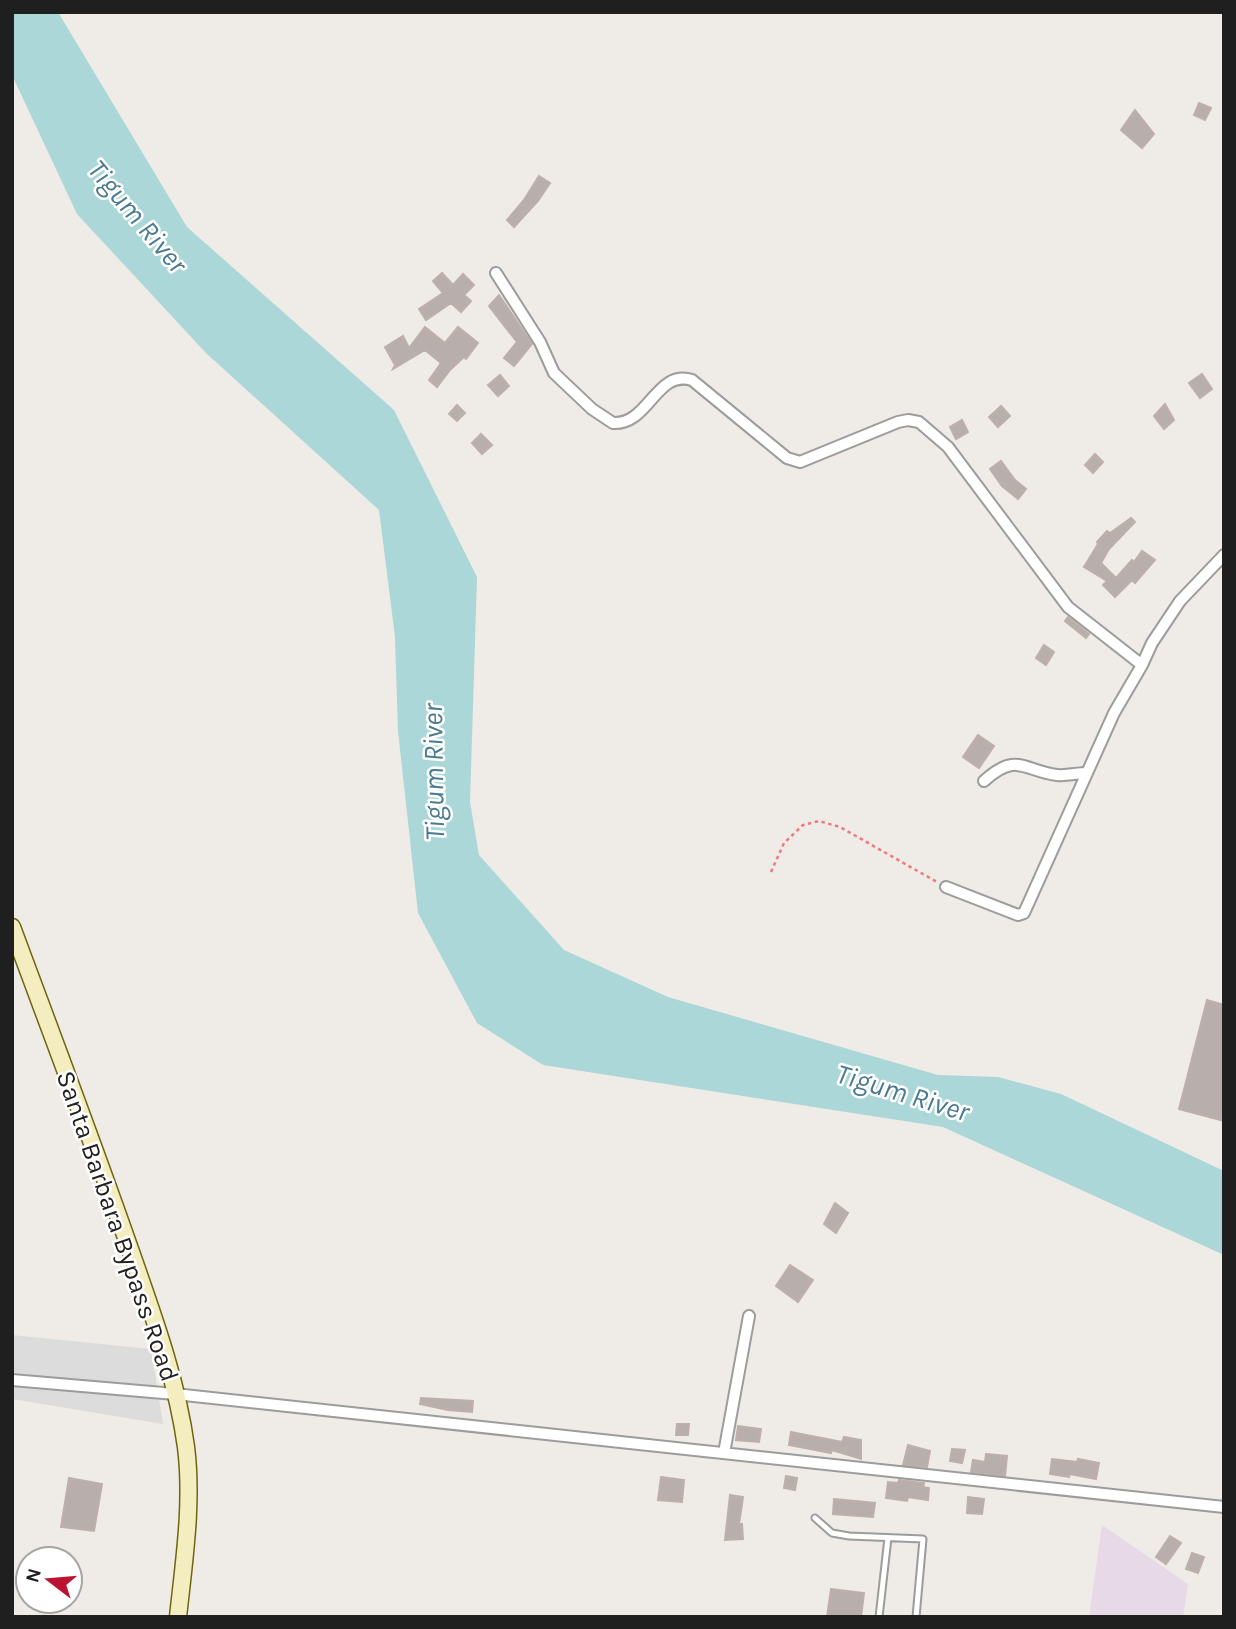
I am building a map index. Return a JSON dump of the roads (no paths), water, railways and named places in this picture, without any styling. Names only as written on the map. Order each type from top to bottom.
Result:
[{"type":"main road","name":"Santa Barbara Bypass Road","points":[[12,927],[120,1219],[156,1326],[175,1394],[186,1448],[188,1513],[178,1617]]},
{"type":"street","points":[[496,273],[540,342],[554,373],[592,409],[613,423],[630,421],[668,382],[676,378],[692,380],[787,458],[800,462],[898,422],[919,422],[948,447],[1068,607],[1142,665]]},
{"type":"street","points":[[946,887],[1018,915],[1024,913],[1114,713],[1152,643],[1180,601],[1224,555]]},
{"type":"street","points":[[984,781],[996,769],[1016,764],[1057,775],[1086,773]]},
{"type":"street","points":[[724,1453],[749,1316]]},
{"type":"street","points":[[12,1380],[175,1394],[1224,1507]]},
{"type":"lane","points":[[815,1518],[832,1533],[863,1538],[923,1539],[916,1617]]},
{"type":"lane","points":[[879,1617],[888,1538]]},
{"type":"water","name":"Tigum River","points":[[12,12],[58,12],[187,227],[394,410],[477,577],[470,802],[479,855],[564,950],[668,997],[938,1075],[998,1077],[1061,1094],[1224,1171],[1224,1255],[943,1127],[543,1065],[477,1023],[418,913],[398,731],[395,637],[379,510],[206,353],[77,214],[12,75]]}]
